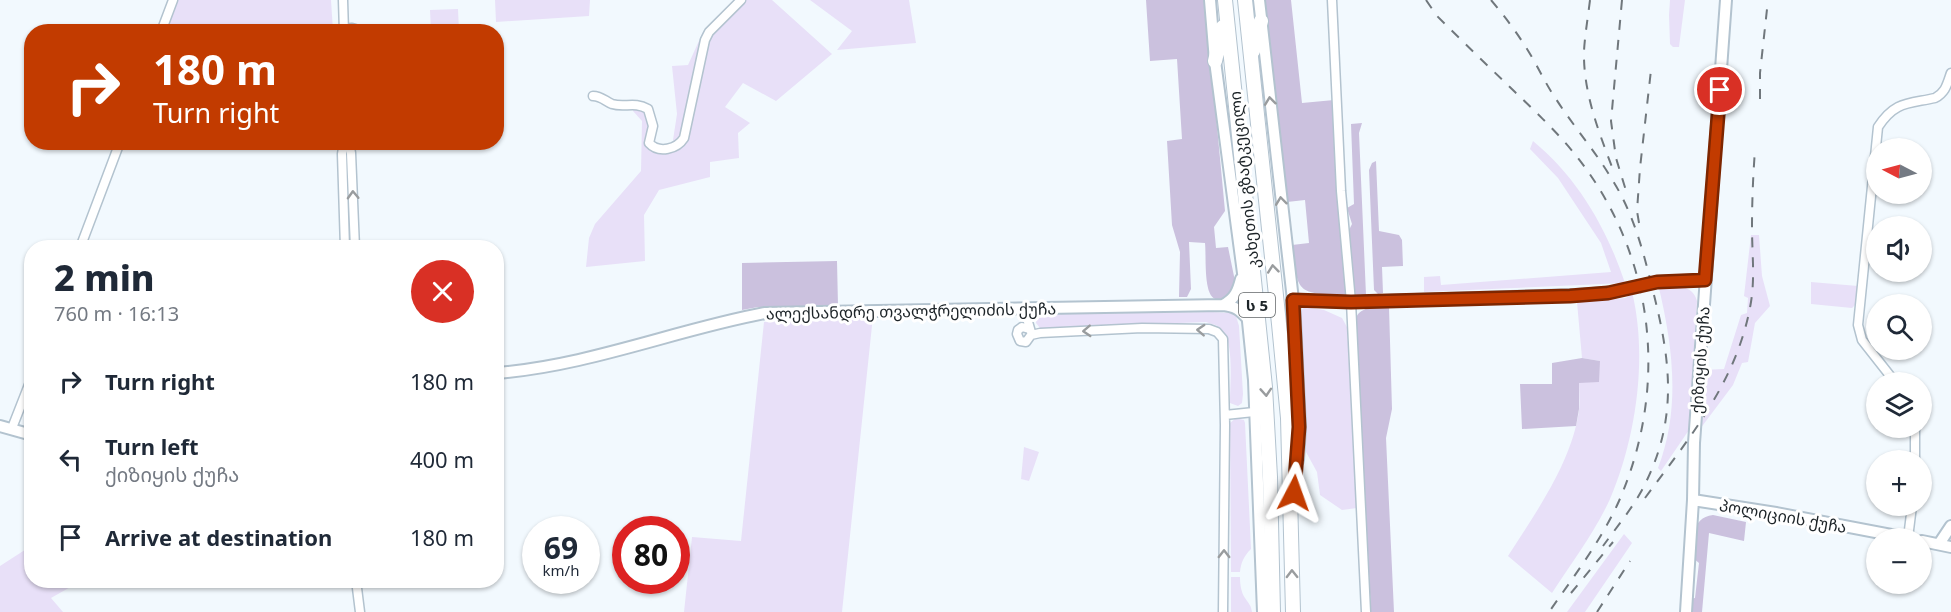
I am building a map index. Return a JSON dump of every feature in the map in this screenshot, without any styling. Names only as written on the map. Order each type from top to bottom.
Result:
[{"type":"highway","name":"კახეთის გზატკეცილი","points":[[1224,0],[1265,387],[1273,612]]},
{"type":"highway","name":"კახეთის გზატკეცილი","points":[[1245,0],[1288,418],[1293,612]]},
{"type":"highway","points":[[1215,61],[1226,16]]},
{"type":"highway","points":[[1251,58],[1261,21]]},
{"type":"highway","points":[[1291,537],[1299,427],[1293,300]]},
{"type":"street","points":[[164,24],[173,0]]},
{"type":"street","points":[[343,0],[344,24]]},
{"type":"street","points":[[593,96],[598,96],[615,105],[634,103],[648,109],[653,126],[649,143],[658,150],[675,147],[684,138],[705,40],[741,0]]},
{"type":"street","points":[[1210,0],[1215,61],[1243,273],[1254,380],[1263,612]]},
{"type":"street","name":"კახეთის გზატკეცილი","points":[[1258,0],[1293,300]]},
{"type":"street","points":[[1332,0],[1341,191],[1351,302],[1366,612]]},
{"type":"street","name":"ქიზიყის ქუჩა","points":[[1686,612],[1694,443],[1726,0]]},
{"type":"street","points":[[1887,372],[1862,340],[1858,325],[1878,127],[1890,111],[1897,106],[1940,95],[1946,90],[1951,73]]},
{"type":"street","points":[[83,240],[117,150]]},
{"type":"street","points":[[343,150],[344,240]]},
{"type":"street","points":[[350,150],[355,240]]},
{"type":"street","points":[[343,216],[353,215]]},
{"type":"street","points":[[1223,305],[1232,301],[1237,293],[1243,273]]},
{"type":"street","points":[[1293,300],[1351,302],[1575,295],[1608,293],[1657,282],[1705,280]]},
{"type":"street","points":[[1223,305],[1240,310],[1248,319]]},
{"type":"street","name":"ალექსანდრე თვალჭრელიძის ქუჩა","points":[[504,373],[578,361],[692,329],[765,313],[1223,305]]},
{"type":"street","points":[[1024,308],[1027,331],[1209,329],[1217,332],[1223,339],[1225,414],[1223,612]]},
{"type":"street","points":[[12,428],[24,397]]},
{"type":"street","points":[[1225,414],[1254,412]]},
{"type":"street","points":[[0,426],[24,432]]},
{"type":"street","name":"პოლიციის ქუჩა","points":[[1693,500],[1866,530]]},
{"type":"street","points":[[1940,544],[1951,526]]},
{"type":"street","points":[[1932,543],[1951,547]]},
{"type":"street","points":[[357,588],[360,612]]},
{"type":"shaded area","points":[[177,0],[331,0],[333,24],[168,24]]},
{"type":"shaded area","points":[[495,0],[590,0],[589,16],[496,22]]},
{"type":"shaded area","points":[[744,0],[772,0],[832,54],[776,101],[743,83],[725,107],[750,123],[738,133],[739,158],[710,162],[710,177],[659,190],[644,215],[645,261],[586,267],[589,238],[595,224],[641,171],[642,121],[633,111],[634,107],[645,110],[651,127],[647,144],[677,149],[711,34]]},
{"type":"shaded area","points":[[810,0],[909,0],[916,43],[837,50],[852,31]]},
{"type":"shaded area","points":[[1146,0],[1205,0],[1225,211],[1214,227],[1216,248],[1228,247],[1235,281],[1234,290],[1223,298],[1215,299],[1207,286],[1205,243],[1189,242],[1191,289],[1187,297],[1179,297],[1180,252],[1172,225],[1167,141],[1182,139],[1177,59],[1150,61]]},
{"type":"shaded area","points":[[1264,0],[1291,0],[1302,103],[1334,100],[1347,296],[1309,292],[1303,288],[1296,274],[1292,245],[1309,243],[1305,200],[1287,202]]},
{"type":"shaded area","points":[[1670,0],[1685,0],[1679,47],[1673,47],[1670,44]]},
{"type":"shaded area","points":[[458,9],[459,24],[431,24],[430,10]]},
{"type":"shaded area","points":[[703,32],[705,33],[682,136],[677,144],[673,140],[677,114],[672,66],[688,65]]},
{"type":"shaded area","points":[[1362,123],[1359,133],[1366,295],[1354,296],[1348,232],[1352,224],[1347,208],[1354,204],[1351,124]]},
{"type":"shaded area","points":[[1533,141],[1564,171],[1589,206],[1609,243],[1625,283],[1424,292],[1424,277],[1440,276],[1441,285],[1611,272],[1601,243],[1558,178],[1530,149]]},
{"type":"shaded area","points":[[1376,161],[1379,231],[1399,235],[1402,240],[1403,266],[1382,267],[1383,293],[1378,294],[1374,290],[1369,170],[1372,163]]},
{"type":"shaded area","points":[[1751,235],[1759,235],[1762,276],[1770,306],[1755,323],[1748,362],[1742,363],[1733,385],[1700,429],[1698,435],[1702,370],[1724,369],[1741,315],[1747,313],[1748,298],[1744,296]]},
{"type":"shaded area","points":[[837,261],[838,306],[758,307],[742,310],[742,263]]},
{"type":"shaded area","points":[[1811,282],[1858,286],[1855,305],[1852,308],[1811,304]]},
{"type":"shaded area","points":[[1658,284],[1687,288],[1695,295],[1697,301],[1689,430],[1661,471],[1658,468],[1670,423],[1672,377],[1668,330]]},
{"type":"shaded area","points":[[1632,292],[1637,317],[1639,370],[1633,424],[1627,450],[1604,511],[1552,593],[1508,556],[1541,505],[1560,469],[1575,431],[1579,411],[1579,383],[1600,361],[1582,358],[1577,302],[1626,298]]},
{"type":"shaded area","points":[[1305,307],[1324,310],[1342,318],[1347,327],[1357,508],[1342,510],[1320,495],[1317,472],[1306,452],[1297,314]]},
{"type":"shaded area","points":[[1389,307],[1392,409],[1386,438],[1394,612],[1371,612],[1356,318],[1366,309]]},
{"type":"shaded area","points":[[1230,313],[1236,316],[1239,326],[1243,394],[1242,403],[1238,406],[1230,403],[1229,345],[1221,329],[1215,325],[1206,322],[1040,328],[1036,323],[1037,316],[1046,314]]},
{"type":"shaded area","points":[[873,316],[842,612],[684,612],[686,594],[690,594],[692,537],[741,541],[764,322]]},
{"type":"shaded area","points":[[1582,358],[1600,361],[1599,382],[1579,383],[1579,409],[1576,426],[1522,429],[1520,384],[1552,384],[1552,363]]},
{"type":"shaded area","points":[[1236,418],[1244,420],[1245,423],[1251,549],[1243,559],[1240,572],[1231,572],[1230,423]]},
{"type":"shaded area","points":[[1024,447],[1039,452],[1029,481],[1021,479]]},
{"type":"shaded area","points":[[1713,515],[1746,522],[1744,541],[1709,533],[1702,612],[1689,612],[1690,599],[1695,598],[1699,563],[1693,558],[1695,531],[1700,520]]},
{"type":"shaded area","points":[[1624,534],[1632,543],[1585,612],[1567,612]]},
{"type":"shaded area","points":[[24,551],[24,588],[69,588],[51,598],[63,612],[0,612],[0,566]]},
{"type":"shaded area","points":[[1231,577],[1240,577],[1243,593],[1252,612],[1231,612]]},
{"type":"railway","points":[[1426,0],[1437,16],[1540,116],[1578,158],[1604,196],[1624,237],[1638,280],[1646,324],[1648,368],[1645,413],[1635,457],[1619,501],[1604,530],[1549,612]]},
{"type":"railway","points":[[1491,0],[1519,36],[1553,94],[1620,193],[1641,246],[1659,314],[1667,365],[1668,390],[1662,439],[1642,490],[1603,546]]},
{"type":"railway","points":[[1590,0],[1584,66],[1597,125],[1612,167]]},
{"type":"railway","points":[[1622,0],[1611,121],[1616,158],[1627,194]]},
{"type":"railway","points":[[1760,99],[1760,73],[1768,0]]},
{"type":"railway","points":[[1639,223],[1637,211],[1640,168],[1651,70]]},
{"type":"railway","points":[[1645,498],[1679,453],[1710,406],[1724,382],[1745,330],[1753,283],[1752,208],[1755,150]]},
{"type":"railway","points":[[1571,593],[1613,542]]},
{"type":"railway","points":[[1597,612],[1630,561]]},
{"type":"route","points":[[1294,493],[1299,427],[1293,300],[1351,302],[1570,296],[1608,293],[1657,282],[1705,280],[1720,90]]}]
